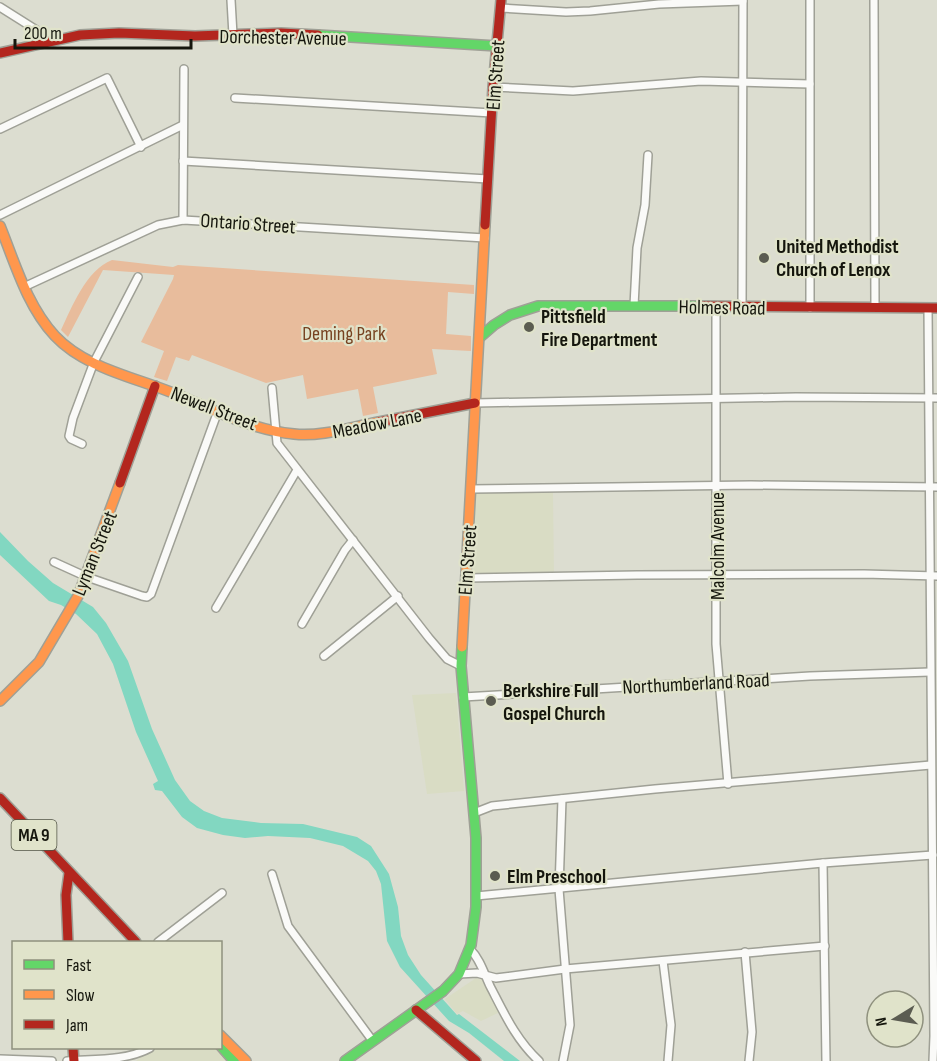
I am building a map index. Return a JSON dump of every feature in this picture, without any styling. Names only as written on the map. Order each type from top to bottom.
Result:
[{"type":"main road","name":"Elm Street","points":[[345,1061],[443,990],[459,974],[470,949],[476,896],[474,813],[461,666],[493,87],[500,4]]},
{"type":"main road","name":"Dorchester Avenue","points":[[0,53],[89,34],[281,33],[496,46]]},
{"type":"main road","name":"Newell Street","points":[[0,226],[37,310],[55,336],[72,351],[94,362],[219,411],[278,431]]},
{"type":"main road","name":"Holmes Road","points":[[479,338],[490,327],[509,315],[526,308],[548,305],[933,308]]},
{"type":"main road","name":"Holmes Road","points":[[482,309],[495,318],[509,315]]},
{"type":"main road","name":"Lyman Street","points":[[0,701],[36,667],[78,596],[87,577],[155,386]]},
{"type":"main road","name":"Meadow Lane","points":[[278,431],[296,435],[312,435],[475,403]]},
{"type":"main road","name":"MA 9","points":[[0,798],[135,941]]},
{"type":"main road","points":[[68,941],[66,895],[69,873]]},
{"type":"main road","points":[[419,1007],[476,1061]]},
{"type":"main road","points":[[222,1037],[246,1061]]},
{"type":"main road","points":[[222,1047],[234,1061]]},
{"type":"street","points":[[231,0],[233,35]]},
{"type":"street","points":[[500,4],[582,11],[668,3],[743,0],[742,308]]},
{"type":"street","points":[[810,0],[810,308]]},
{"type":"street","points":[[874,0],[874,308]]},
{"type":"street","points":[[0,7],[38,31],[44,43]]},
{"type":"street","points":[[183,220],[184,69]]},
{"type":"street","points":[[0,129],[107,78],[141,147]]},
{"type":"street","points":[[493,87],[573,91],[701,81],[810,84]]},
{"type":"street","points":[[235,98],[492,113]]},
{"type":"street","points":[[0,215],[183,125]]},
{"type":"street","points":[[634,306],[637,248],[645,205],[648,155]]},
{"type":"street","points":[[183,161],[488,179]]},
{"type":"street","name":"Ontario Street","points":[[26,286],[158,225],[183,220],[485,238]]},
{"type":"street","points":[[82,444],[71,439],[69,432],[94,362],[138,277]]},
{"type":"street","name":"Malcolm Avenue","points":[[716,307],[716,644],[728,784]]},
{"type":"street","points":[[933,308],[929,398],[934,487],[933,663],[930,672],[934,742],[931,765],[935,815],[933,1061]]},
{"type":"street","points":[[272,388],[278,431]]},
{"type":"street","points":[[475,403],[716,398],[937,398]]},
{"type":"street","points":[[54,562],[87,577],[147,597],[151,594],[219,411]]},
{"type":"street","name":"Newell Street","points":[[278,431],[277,443],[297,470],[447,659],[461,666]]},
{"type":"street","points":[[216,608],[297,470]]},
{"type":"street","points":[[471,489],[717,486],[934,487]]},
{"type":"street","points":[[302,624],[353,540]]},
{"type":"street","points":[[466,578],[637,574],[934,576]]},
{"type":"street","points":[[324,656],[398,596]]},
{"type":"street","name":"Northumberland Road","points":[[463,697],[810,676],[930,672]]},
{"type":"street","points":[[474,813],[492,806],[931,765]]},
{"type":"street","points":[[562,799],[559,889],[570,1025],[563,1061]]},
{"type":"street","points":[[476,896],[933,855]]},
{"type":"street","points":[[824,863],[826,1061]]},
{"type":"street","points":[[272,874],[288,926],[372,1040]]},
{"type":"street","points":[[159,941],[222,893]]},
{"type":"street","points":[[459,974],[476,973],[495,978],[565,969],[825,946]]},
{"type":"street","points":[[470,949],[478,957],[519,1039],[539,1061]]},
{"type":"street","points":[[745,952],[752,1032],[749,1061]]},
{"type":"street","points":[[663,961],[671,1025],[668,1061]]},
{"type":"street","points":[[67,1061],[118,1059],[130,1057],[146,1049]]},
{"type":"street","points":[[0,1059],[52,1061]]},
{"type":"shaded area","points":[[553,490],[554,573],[470,575],[474,492]]},
{"type":"shaded area","points":[[456,693],[464,791],[427,794],[412,695]]},
{"type":"shaded area","points":[[476,978],[483,979],[500,1012],[481,1021],[463,1011],[457,1014],[445,999]]},
{"type":"shaded area","points":[[152,1049],[220,1049],[230,1061],[136,1061]]},
{"type":"green space","name":"Deming Park","points":[[112,260],[173,267],[178,265],[474,285],[474,294],[448,292],[446,334],[471,336],[471,351],[432,349],[437,374],[373,387],[378,413],[363,416],[358,389],[307,399],[303,375],[266,383],[192,355],[189,361],[176,357],[167,381],[154,377],[164,351],[141,342],[174,275],[103,270],[68,337],[61,330],[87,280]]},
{"type":"water","points":[[0,532],[53,583],[93,607],[106,623],[128,661],[152,729],[175,780],[190,801],[204,811],[222,818],[261,823],[303,824],[357,837],[371,846],[389,874],[398,907],[401,936],[408,955],[421,975],[457,1015],[459,1014],[520,1061],[504,1061],[469,1033],[449,1021],[400,967],[387,941],[381,884],[376,871],[368,861],[343,846],[310,838],[268,836],[245,838],[197,828],[182,817],[162,791],[155,790],[153,784],[158,781],[136,732],[113,664],[97,634],[76,614],[49,601],[0,555]]},
{"type":"traffic: fast","points":[[318,35],[497,46]]},
{"type":"traffic: fast","points":[[479,338],[510,315],[538,306],[698,306]]},
{"type":"traffic: fast","points":[[345,1061],[443,991],[459,974],[471,945],[476,907],[476,838],[461,666],[462,647]]},
{"type":"traffic: fast","points":[[222,1047],[234,1061]]},
{"type":"traffic: slow","points":[[462,647],[485,225]]},
{"type":"traffic: slow","points":[[0,226],[29,298],[45,324],[67,347],[95,364],[232,418],[278,432],[305,435],[379,422]]},
{"type":"traffic: slow","points":[[0,701],[39,662],[78,596],[120,483]]},
{"type":"traffic: slow","points":[[222,1037],[246,1061]]},
{"type":"traffic: jam","points":[[485,225],[493,87],[501,0]]},
{"type":"traffic: jam","points":[[0,53],[80,35],[119,33],[195,36],[281,33],[318,35]]},
{"type":"traffic: jam","points":[[698,306],[937,308]]},
{"type":"traffic: jam","points":[[120,483],[155,386]]},
{"type":"traffic: jam","points":[[379,422],[475,403]]},
{"type":"traffic: jam","points":[[0,798],[135,941]]},
{"type":"traffic: jam","points":[[68,941],[66,895],[69,873]]},
{"type":"traffic: jam","points":[[416,1010],[476,1061]]},
{"type":"traffic: jam","points":[[73,1049],[74,1061]]},
{"type":"place","name":"United Methodist Church of Lenox","points":[[764,258]]},
{"type":"place","name":"Pittsfield Fire Department","points":[[529,327]]},
{"type":"place","name":"Berkshire Full Gospel Church","points":[[491,701]]},
{"type":"place","name":"Elm Preschool","points":[[495,876]]}]
